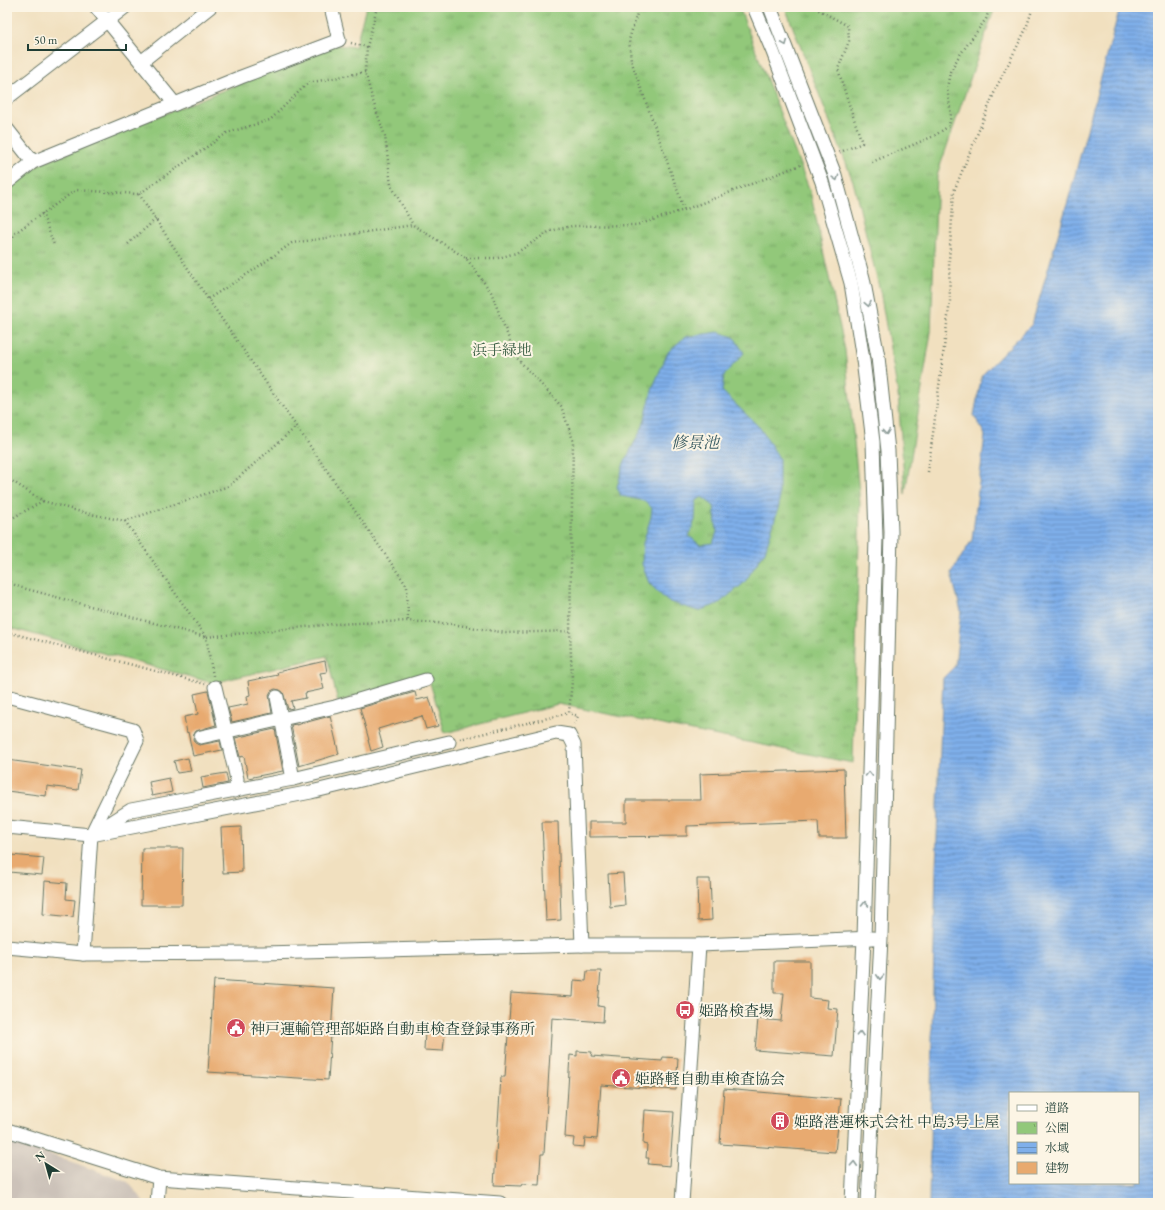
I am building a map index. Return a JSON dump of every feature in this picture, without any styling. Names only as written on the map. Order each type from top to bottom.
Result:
[{"type":"street","points":[[96,7],[174,104]]},
{"type":"street","points":[[7,98],[126,7]]},
{"type":"street","points":[[140,62],[210,7]]},
{"type":"street","points":[[7,183],[33,162],[174,104],[339,40],[331,7]]},
{"type":"street","points":[[754,7],[773,52],[822,182],[851,283],[863,360],[873,442],[876,538],[864,938],[852,1203]]},
{"type":"street","points":[[770,7],[829,157],[863,278],[878,356],[888,451],[891,532],[882,938],[868,1203]]},
{"type":"street","points":[[7,129],[33,162]]},
{"type":"street","points":[[815,163],[829,157]]},
{"type":"street","points":[[201,737],[335,707],[426,680]]},
{"type":"street","points":[[215,687],[237,779],[235,790]]},
{"type":"street","points":[[7,696],[133,730],[138,741],[91,835],[83,954]]},
{"type":"street","points":[[277,697],[293,779]]},
{"type":"street","points":[[7,827],[91,835],[311,792],[556,734],[569,735],[574,745],[582,946]]},
{"type":"street","points":[[91,835],[131,810],[293,779],[449,742]]},
{"type":"street","points":[[7,947],[83,954],[270,953],[699,945],[882,938]]},
{"type":"street","points":[[682,1203],[699,945]]},
{"type":"street","points":[[7,1130],[159,1178],[500,1203]]},
{"type":"street","points":[[157,1203],[159,1178]]},
{"type":"path","points":[[377,7],[367,47],[365,72],[385,136],[391,185],[413,225],[466,258],[491,292],[516,357],[561,406],[573,440],[570,631],[572,681],[569,714]]},
{"type":"path","points":[[639,7],[629,40],[631,60],[684,210]]},
{"type":"path","points":[[816,7],[817,9],[848,26],[849,41],[838,69],[862,143],[829,157]]},
{"type":"path","points":[[872,162],[934,136],[949,126],[951,114],[947,88],[950,72],[959,56],[986,19],[990,7]]},
{"type":"path","points":[[928,472],[950,301],[949,261],[954,191],[997,86],[1026,29],[1033,7]]},
{"type":"path","points":[[339,40],[367,47]]},
{"type":"path","points":[[7,247],[15,233],[76,190],[139,194],[227,133],[270,120],[308,83],[365,72]]},
{"type":"path","points":[[466,258],[498,258],[516,253],[550,231],[572,226],[638,225],[684,210],[804,164],[815,163]]},
{"type":"path","points":[[139,194],[208,299],[407,586],[408,621]]},
{"type":"path","points":[[42,213],[54,244]]},
{"type":"path","points":[[128,244],[156,219]]},
{"type":"path","points":[[208,299],[292,243],[413,225]]},
{"type":"path","points":[[7,476],[12,481],[43,501],[81,512],[125,521],[229,486],[296,427]]},
{"type":"path","points":[[7,521],[43,501]]},
{"type":"path","points":[[7,632],[215,687],[206,637],[125,521]]},
{"type":"path","points":[[7,581],[19,587],[206,637],[334,624],[408,621],[452,624],[506,633],[570,631]]},
{"type":"path","points":[[449,742],[569,714],[578,716],[569,735]]},
{"type":"shaded area","points":[[7,1139],[128,1182],[144,1201],[144,1203],[7,1203]]},
{"type":"green space","name":"浜手緑地","points":[[366,7],[739,7],[810,191],[845,350],[860,503],[853,763],[558,704],[445,733],[428,676],[338,702],[327,656],[213,683],[7,627],[7,191],[40,164],[336,45],[355,47]]},
{"type":"green space","points":[[785,7],[995,7],[937,175],[931,332],[905,494],[898,394],[880,291],[853,181]]},
{"type":"water","points":[[1120,7],[1158,7],[1158,1203],[929,1203],[936,875],[943,678],[955,666],[961,611],[951,573],[972,540],[985,435],[974,415],[982,375],[1032,324],[1068,201]]},
{"type":"water","name":"修景池","points":[[718,332],[734,337],[744,353],[724,375],[722,391],[760,428],[779,458],[779,506],[765,551],[744,583],[718,604],[698,611],[667,601],[649,583],[642,564],[643,543],[651,517],[652,508],[645,501],[621,496],[617,487],[624,463],[643,426],[653,387],[668,352],[685,337]],"holes":[[[702,497],[714,506],[717,532],[713,543],[700,545],[689,536],[695,520],[696,501]]]},
{"type":"building","points":[[325,661],[327,672],[320,673],[324,689],[305,693],[306,698],[291,701],[293,708],[288,709],[283,692],[275,689],[271,691],[269,695],[272,713],[232,722],[228,708],[248,704],[247,696],[250,695],[248,681],[278,675],[277,672]]},
{"type":"building","points":[[208,691],[216,725],[196,731],[193,739],[195,743],[199,745],[220,741],[222,750],[193,756],[184,717],[198,714],[194,694]]},
{"type":"building","points":[[415,692],[417,700],[429,697],[438,726],[426,729],[422,716],[378,729],[383,747],[371,751],[360,708]]},
{"type":"building","points":[[330,716],[339,754],[299,766],[291,725]]},
{"type":"building","points":[[275,729],[283,771],[248,778],[244,756],[240,757],[235,738]]},
{"type":"building","points":[[188,758],[191,771],[177,773],[174,761]]},
{"type":"building","points":[[7,760],[81,770],[78,790],[47,786],[46,796],[7,791]]},
{"type":"building","points":[[844,769],[846,838],[819,838],[818,821],[687,826],[687,836],[589,837],[589,822],[626,822],[626,800],[701,800],[700,774]]},
{"type":"building","points":[[226,773],[228,783],[203,788],[201,777]]},
{"type":"building","points":[[169,778],[172,792],[152,796],[149,782]]},
{"type":"building","points":[[542,822],[558,822],[561,920],[546,921]]},
{"type":"building","points":[[241,827],[242,872],[223,873],[221,828]]},
{"type":"building","points":[[142,848],[183,848],[182,905],[141,905]]},
{"type":"building","points":[[11,855],[44,858],[42,875],[9,872]]},
{"type":"building","points":[[623,873],[625,905],[610,907],[608,874]]},
{"type":"building","points":[[697,879],[710,879],[712,920],[698,921]]},
{"type":"building","points":[[45,881],[67,883],[66,899],[75,900],[73,917],[43,914]]},
{"type":"building","points":[[774,961],[810,961],[810,998],[828,1000],[827,1008],[838,1009],[834,1056],[755,1050],[758,1019],[781,1021],[784,993],[774,993]]},
{"type":"building","points":[[587,971],[601,971],[598,1006],[604,1007],[603,1022],[552,1018],[544,1154],[541,1154],[539,1185],[494,1185],[501,1077],[505,1077],[511,993],[573,997],[574,980],[586,981]]},
{"type":"building","points":[[214,980],[334,988],[328,1080],[208,1072]]},
{"type":"building","points":[[425,1031],[445,1032],[443,1051],[424,1050]]},
{"type":"building","points":[[577,1051],[592,1052],[591,1056],[662,1061],[663,1057],[678,1058],[676,1090],[601,1085],[597,1139],[585,1138],[584,1147],[573,1146],[574,1138],[565,1137],[570,1055],[577,1056]]},
{"type":"building","name":"姫路港運株式会社 中島3号上屋","points":[[724,1089],[841,1099],[835,1152],[720,1144]]},
{"type":"building","points":[[645,1110],[674,1112],[670,1166],[648,1164],[649,1158],[646,1158],[647,1145],[643,1144]]},
{"type":"place","name":"姫路検査場","points":[[685,1010]]},
{"type":"place","name":"神戸運輸管理部姫路自動車検査登録事務所","points":[[236,1028]]},
{"type":"place","name":"姫路軽自動車検査協会","points":[[621,1078]]},
{"type":"place","name":"姫路港運株式会社 中島3号上屋","points":[[780,1121]]}]
